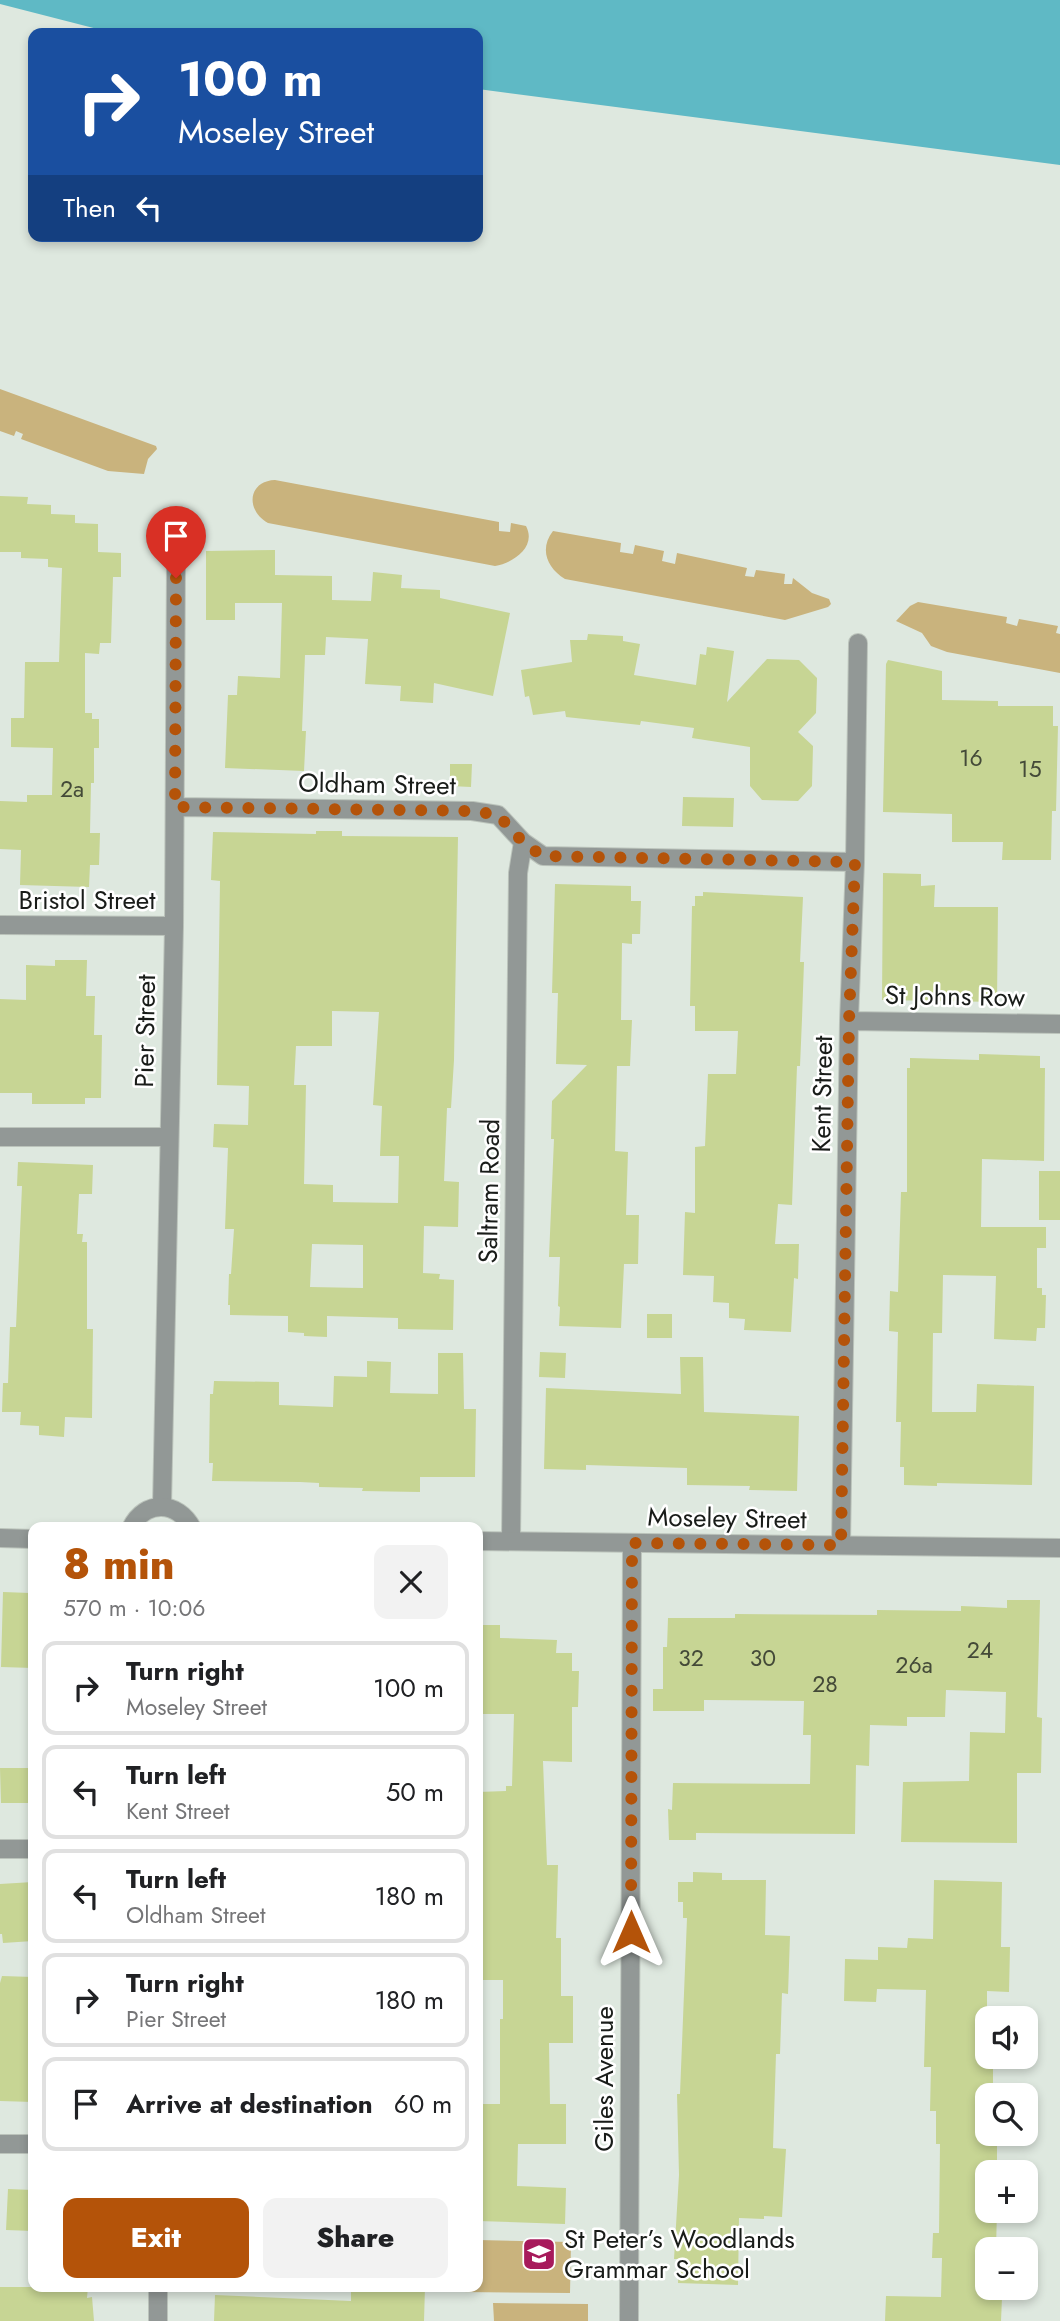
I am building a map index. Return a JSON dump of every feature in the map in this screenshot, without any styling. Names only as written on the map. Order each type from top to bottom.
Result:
[{"type":"street","name":"Pier Street","points":[[162,1506],[174,926],[176,557]]},
{"type":"street","name":"Kent Street","points":[[841,1545],[858,643]]},
{"type":"street","name":"Oldham Street","points":[[175,807],[472,811],[498,815],[523,842],[542,856],[855,862]]},
{"type":"street","name":"Saltram Road","points":[[511,1541],[518,873],[523,842]]},
{"type":"street","name":"Bristol Street","points":[[0,925],[174,926]]},
{"type":"street","name":"St Johns Row","points":[[849,1021],[1060,1024]]},
{"type":"street","points":[[0,1137],[169,1137]]},
{"type":"street","points":[[135,1522],[142,1512],[151,1507],[162,1506],[172,1507],[180,1512],[188,1522]]},
{"type":"street","points":[[0,1538],[28,1539]]},
{"type":"street","name":"Moseley Street","points":[[483,1541],[1060,1548]]},
{"type":"street","name":"Giles Avenue","points":[[629,2321],[632,1543]]},
{"type":"street","points":[[0,1849],[28,1849]]},
{"type":"street","points":[[0,2144],[28,2144]]},
{"type":"street","points":[[158,2292],[158,2321]]},
{"type":"shaded area","points":[[0,389],[156,446],[157,449],[148,459],[144,474],[108,471],[21,439],[23,434],[16,431],[14,436],[0,431]]},
{"type":"shaded area","points":[[275,480],[499,522],[499,531],[510,532],[511,523],[526,526],[528,541],[516,558],[495,566],[268,523],[256,511],[253,497],[259,485]]},
{"type":"shaded area","points":[[553,531],[621,543],[620,552],[633,554],[635,545],[664,551],[662,561],[675,564],[677,553],[747,568],[745,576],[754,577],[756,570],[785,574],[784,584],[792,584],[793,578],[812,593],[829,599],[831,604],[785,620],[565,579],[547,558],[546,545]]},
{"type":"shaded area","points":[[918,602],[1007,617],[1006,623],[1017,626],[1019,619],[1058,626],[1056,633],[1060,634],[1060,673],[947,652],[931,646],[922,633],[896,621],[910,606]]},
{"type":"shaded area","points":[[483,2240],[571,2242],[570,2293],[462,2292],[483,2292]]},
{"type":"shaded area","points":[[493,2303],[588,2304],[588,2321],[494,2321]]},
{"type":"water","points":[[0,0],[1060,0],[1060,165],[483,90],[483,28],[94,28],[0,4]]},
{"type":"building","points":[[0,496],[28,497],[27,504],[51,505],[51,514],[75,515],[75,523],[98,524],[98,552],[121,553],[121,577],[113,577],[111,643],[100,643],[99,654],[85,653],[85,713],[92,713],[92,719],[99,719],[99,748],[94,748],[94,783],[91,783],[90,833],[100,833],[99,865],[90,865],[89,887],[20,885],[21,850],[0,849],[0,801],[27,802],[27,795],[52,795],[53,748],[11,747],[11,718],[24,718],[25,662],[59,662],[62,568],[48,567],[48,559],[21,558],[21,552],[0,552]]},
{"type":"building","points":[[275,550],[275,575],[332,576],[332,600],[371,601],[373,572],[402,575],[401,588],[440,590],[440,598],[510,613],[493,696],[434,683],[433,703],[400,701],[401,686],[365,684],[368,639],[326,637],[325,655],[305,655],[302,731],[306,731],[304,771],[225,768],[228,695],[237,695],[238,676],[280,678],[282,603],[235,603],[235,620],[206,620],[206,551]]},
{"type":"building","points":[[588,634],[623,636],[623,641],[640,644],[634,675],[696,685],[700,654],[706,655],[707,647],[734,651],[727,702],[767,659],[799,660],[817,678],[816,713],[798,732],[813,746],[812,786],[798,801],[762,800],[750,786],[750,747],[692,738],[694,728],[641,721],[640,725],[566,717],[565,711],[533,715],[529,696],[525,697],[521,670],[572,662],[570,640],[587,640]]},
{"type":"building","points":[[888,660],[942,671],[942,700],[998,701],[998,706],[1053,706],[1053,726],[1058,726],[1056,811],[1052,811],[1051,860],[1002,860],[1003,842],[952,842],[952,814],[883,812]]},
{"type":"building","points":[[450,764],[472,764],[471,787],[450,786]]},
{"type":"building","points":[[683,797],[734,798],[733,827],[682,826]]},
{"type":"building","points":[[316,831],[342,831],[342,836],[458,837],[454,1060],[451,1108],[447,1108],[444,1181],[459,1182],[458,1227],[424,1226],[423,1273],[440,1274],[439,1279],[454,1280],[453,1330],[398,1329],[398,1318],[327,1316],[327,1337],[304,1336],[304,1333],[288,1332],[288,1316],[230,1315],[229,1274],[234,1229],[225,1229],[228,1148],[213,1147],[214,1124],[248,1125],[249,1086],[217,1085],[220,881],[211,880],[213,832],[316,834]],"holes":[[[332,1011],[379,1012],[373,1105],[382,1106],[380,1156],[399,1156],[398,1203],[333,1202],[333,1185],[304,1184],[306,1085],[294,1085],[296,1046],[332,1046]],[[312,1244],[363,1245],[363,1288],[310,1287]]]},
{"type":"building","points":[[883,873],[921,874],[921,886],[935,885],[934,907],[998,907],[997,1002],[882,1000]]},
{"type":"building","points":[[555,884],[631,886],[631,901],[641,901],[640,934],[632,934],[632,944],[622,943],[621,1020],[632,1020],[630,1066],[617,1066],[615,1151],[628,1152],[626,1215],[639,1215],[638,1264],[624,1264],[621,1328],[559,1326],[560,1257],[549,1257],[554,1139],[551,1139],[552,1101],[587,1065],[556,1064],[558,993],[552,993]]},
{"type":"building","points":[[703,892],[803,897],[800,962],[804,962],[802,1019],[800,1066],[797,1066],[792,1205],[778,1204],[775,1244],[799,1244],[798,1279],[794,1278],[791,1332],[744,1330],[745,1319],[729,1318],[729,1303],[713,1302],[714,1276],[683,1275],[685,1212],[695,1213],[695,1147],[705,1146],[708,1074],[736,1074],[738,1031],[695,1031],[695,1006],[690,1006],[692,906],[695,906],[695,896],[703,896]]},
{"type":"building","points":[[55,960],[87,960],[86,996],[95,996],[94,1035],[102,1035],[101,1098],[85,1098],[85,1104],[32,1104],[32,1093],[0,1093],[0,999],[26,1000],[26,965],[55,966]]},
{"type":"building","points":[[979,1054],[1040,1056],[1040,1068],[1045,1068],[1044,1161],[982,1159],[981,1227],[1046,1227],[1046,1248],[1037,1248],[1037,1288],[1042,1288],[1042,1295],[1046,1295],[1045,1328],[1037,1328],[1036,1341],[994,1339],[996,1276],[943,1275],[942,1333],[933,1333],[932,1412],[976,1412],[977,1384],[1034,1386],[1032,1485],[904,1485],[904,1467],[900,1467],[901,1422],[896,1422],[898,1332],[889,1331],[890,1291],[898,1292],[901,1192],[907,1192],[907,1068],[910,1068],[910,1058],[979,1060]]},
{"type":"building","points":[[18,1162],[93,1165],[92,1194],[79,1194],[77,1234],[83,1234],[82,1242],[87,1242],[87,1329],[93,1329],[92,1418],[65,1417],[64,1437],[39,1435],[39,1426],[20,1425],[21,1412],[2,1412],[3,1383],[8,1383],[10,1327],[16,1327],[22,1186],[17,1186]]},
{"type":"building","points":[[1039,1171],[1060,1171],[1060,1220],[1039,1220]]},
{"type":"building","points":[[647,1314],[672,1314],[672,1338],[647,1338]]},
{"type":"building","points":[[540,1352],[566,1353],[565,1378],[539,1377]]},
{"type":"building","points":[[438,1353],[463,1353],[464,1409],[476,1409],[475,1477],[420,1477],[420,1492],[362,1491],[363,1488],[319,1487],[319,1483],[212,1481],[213,1463],[209,1463],[210,1394],[213,1394],[214,1381],[279,1382],[279,1405],[333,1407],[334,1376],[367,1377],[367,1361],[391,1362],[390,1393],[438,1394]]},
{"type":"building","points":[[680,1357],[703,1357],[704,1412],[799,1416],[797,1491],[749,1490],[750,1486],[687,1485],[687,1468],[586,1465],[586,1470],[544,1469],[546,1388],[681,1394]]},
{"type":"building","points":[[3,1592],[28,1593],[28,1668],[1,1667]]},
{"type":"building","points":[[1007,1600],[1040,1600],[1037,1717],[1042,1718],[1041,1773],[1017,1773],[1017,1843],[901,1842],[903,1782],[969,1781],[970,1732],[1005,1733],[1006,1692],[946,1690],[945,1717],[907,1717],[907,1726],[870,1725],[869,1766],[856,1765],[855,1834],[696,1833],[696,1840],[669,1840],[668,1809],[672,1810],[673,1783],[810,1784],[811,1735],[803,1735],[804,1701],[704,1700],[704,1711],[653,1711],[653,1689],[663,1689],[663,1647],[667,1647],[668,1618],[735,1618],[735,1614],[877,1615],[877,1610],[961,1611],[961,1606],[1007,1608]]},
{"type":"building","points":[[483,1625],[500,1625],[500,1638],[557,1640],[556,1653],[572,1653],[572,1671],[579,1671],[578,1707],[572,1707],[572,1762],[543,1761],[547,1865],[558,1865],[556,1938],[561,1938],[561,1996],[573,1996],[573,2043],[549,2043],[550,2104],[566,2104],[566,2144],[518,2144],[517,2186],[566,2188],[565,2224],[483,2221],[483,2104],[500,2104],[503,1980],[483,1980],[483,1792],[506,1791],[506,1786],[512,1786],[514,1714],[483,1714]]},
{"type":"building","points":[[0,1768],[28,1768],[28,1803],[1,1803]]},
{"type":"building","points":[[693,1872],[722,1873],[722,1880],[766,1880],[765,1935],[790,1936],[788,1994],[782,1993],[780,2054],[776,2054],[773,2148],[786,2149],[782,2217],[739,2218],[738,2285],[678,2283],[679,2259],[674,2259],[679,2175],[677,2094],[680,2094],[687,1918],[683,1918],[683,1902],[678,1902],[678,1882],[693,1882]]},
{"type":"building","points":[[934,1880],[1002,1882],[1001,1947],[1010,1947],[1009,1992],[987,1991],[987,2006],[975,2006],[975,2069],[993,2069],[993,2083],[975,2083],[975,2146],[997,2146],[997,2160],[975,2160],[975,2223],[997,2223],[996,2237],[975,2237],[975,2300],[1002,2300],[1001,2321],[885,2321],[886,2296],[941,2297],[942,2258],[932,2258],[933,2233],[939,2233],[940,2144],[936,2144],[936,2111],[930,2111],[931,2067],[924,2067],[926,1990],[877,1989],[876,2002],[844,2001],[845,1959],[878,1960],[878,1947],[907,1948],[908,1938],[933,1939]]},
{"type":"building","points":[[28,1882],[28,1941],[3,1943],[0,1934],[0,1884]]},
{"type":"building","points":[[2,1976],[28,1977],[28,2102],[0,2101]]},
{"type":"building","points":[[8,2189],[28,2190],[28,2231],[6,2230]]},
{"type":"building","points":[[0,2287],[28,2287],[28,2292],[88,2292],[87,2298],[92,2297],[94,2321],[0,2321]]},
{"type":"building","points":[[351,2292],[425,2292],[424,2321],[214,2321],[215,2295],[351,2301]]},
{"type":"place","name":"St Peter’s Woodlands Grammar School","points":[[539,2254]]},
{"type":"route","points":[[176,578],[175,807],[472,811],[498,815],[523,842],[542,856],[855,862],[849,1021],[841,1545],[632,1543],[631,1932]]}]
